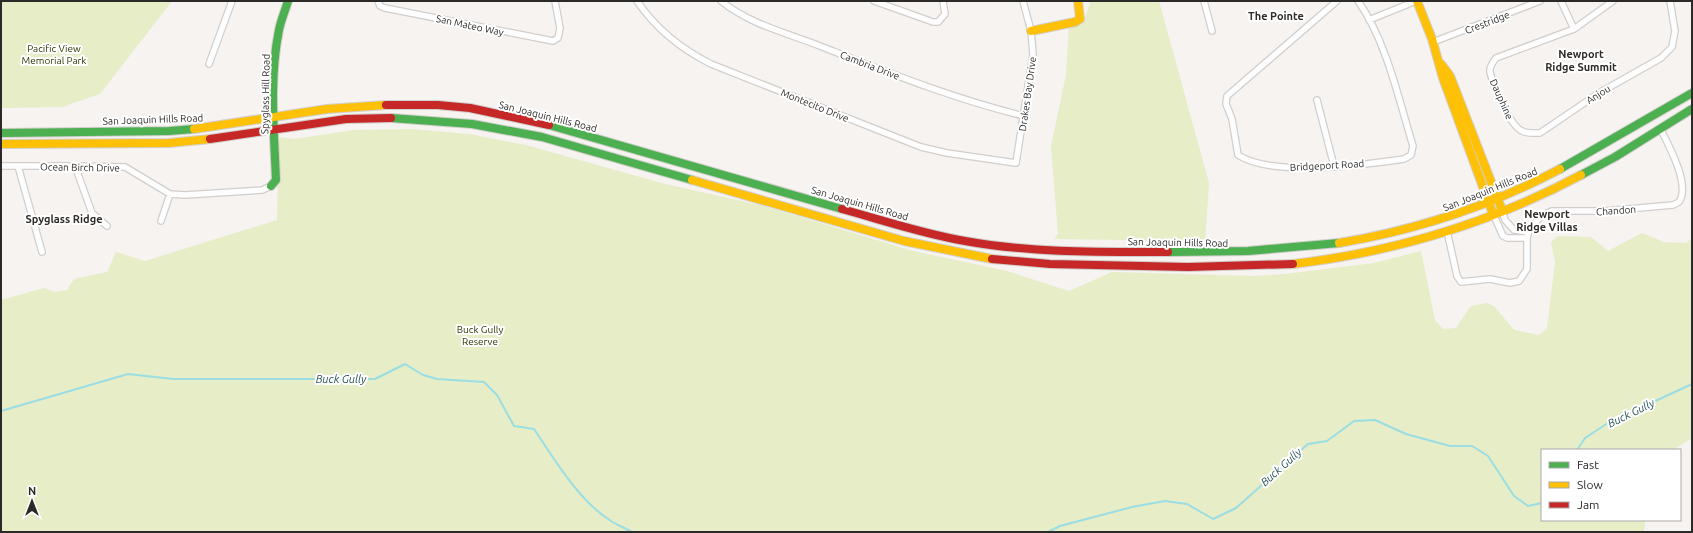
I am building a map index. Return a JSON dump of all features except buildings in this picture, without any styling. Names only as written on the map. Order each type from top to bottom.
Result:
[{"type":"main road","name":"Spyglass Hill Road","points":[[271,186],[276,180],[274,130],[276,51],[279,30],[288,1]]},
{"type":"main road","points":[[1031,31],[1076,22],[1080,19],[1078,1]]},
{"type":"main road","points":[[1416,1],[1434,42],[1441,63],[1443,78],[1494,214]]},
{"type":"main road","points":[[1441,63],[1450,76],[1502,210]]},
{"type":"main road","name":"San Joaquin Hills Road","points":[[1,132],[169,131],[212,127],[327,108],[368,105],[438,105],[470,108],[550,125],[930,234],[978,243],[1021,248],[1214,253],[1301,249],[1340,243],[1390,233],[1454,216],[1489,202],[1578,160],[1692,93]]},
{"type":"main road","points":[[1,144],[169,143],[205,140],[346,119],[384,118],[430,120],[501,129],[549,139],[904,241],[954,253],[1012,261],[1179,267],[1240,267],[1293,264],[1393,247],[1447,231],[1494,214],[1548,191],[1605,163],[1692,109]]},
{"type":"street","points":[[209,64],[232,1]]},
{"type":"street","name":"San Mateo Way","points":[[379,3],[386,8],[546,41],[553,41],[558,38],[560,28],[555,1]]},
{"type":"street","name":"Montecito Drive","points":[[637,1],[667,35],[688,52],[711,64],[921,147],[947,153],[1016,163]]},
{"type":"street","name":"Cambria Drive","points":[[721,1],[748,19],[963,100],[1024,116]]},
{"type":"street","points":[[876,1],[933,22],[938,22],[943,19],[945,14],[943,1]]},
{"type":"street","name":"Drakes Bay Drive","points":[[1016,163],[1032,65],[1031,31],[1023,1]]},
{"type":"street","points":[[1204,1],[1212,31]]},
{"type":"street","name":"Bridgeport Road","points":[[1337,1],[1227,96],[1226,104],[1232,119],[1238,155],[1246,161],[1286,167],[1334,166],[1404,159],[1411,155],[1413,150],[1386,59],[1369,20],[1358,1]]},
{"type":"street","points":[[1369,20],[1416,1]]},
{"type":"street","name":"Crestridge","points":[[1434,42],[1540,1]]},
{"type":"street","points":[[1561,1],[1574,29],[1612,1]]},
{"type":"street","name":"Anjou","points":[[1522,131],[1530,134],[1540,133],[1599,93],[1661,58],[1672,47],[1675,31],[1670,1]]},
{"type":"street","name":"Dauphine","points":[[1522,131],[1514,125],[1502,102],[1490,71],[1492,63],[1496,58],[1574,29]]},
{"type":"street","points":[[1317,100],[1334,166]]},
{"type":"street","name":"Chandon","points":[[1528,236],[1536,219],[1552,211],[1605,211],[1673,205],[1679,202],[1682,195],[1679,172],[1671,150],[1660,128]]},
{"type":"street","name":"Ocean Birch Drive","points":[[1,166],[76,166],[125,168],[170,194],[201,195],[262,190],[271,186]]},
{"type":"street","points":[[18,166],[42,252]]},
{"type":"street","points":[[76,166],[92,213],[107,226]]},
{"type":"street","points":[[161,221],[170,194]]},
{"type":"street","points":[[1502,210],[1506,220],[1514,230],[1528,236]]},
{"type":"street","points":[[1494,214],[1503,236],[1507,238],[1528,236]]},
{"type":"street","points":[[1447,231],[1458,280],[1465,283],[1490,279],[1510,283],[1519,281],[1527,269],[1528,236]]},
{"type":"green space","name":"Pacific View Memorial Park","points":[[1,1],[172,1],[100,94],[62,107],[1,108]]},
{"type":"green space","points":[[1089,1],[1159,1],[1209,183],[1205,241],[1054,239],[1058,234],[1051,146],[1066,75],[1069,27],[1083,22],[1090,4]]},
{"type":"green space","name":"Buck Gully Reserve","points":[[412,129],[469,134],[526,145],[665,184],[764,206],[913,251],[1007,271],[1069,291],[1112,272],[1255,276],[1285,274],[1374,263],[1421,251],[1435,320],[1443,329],[1456,328],[1471,306],[1486,303],[1494,306],[1514,330],[1539,335],[1547,329],[1555,262],[1551,242],[1558,236],[1591,237],[1608,251],[1642,233],[1664,242],[1686,243],[1692,238],[1692,438],[1675,449],[1541,449],[1541,521],[1645,521],[1644,532],[1,532],[1,300],[44,288],[55,292],[67,290],[74,279],[107,272],[116,252],[145,261],[277,220],[279,137],[294,139],[354,130]]},
{"type":"waterway","name":"Buck Gully","points":[[1,411],[128,374],[173,379],[375,379],[405,364],[423,375],[437,379],[484,382],[497,395],[514,426],[534,429],[568,479],[588,503],[611,521],[632,532]]},
{"type":"waterway","name":"Buck Gully","points":[[1578,449],[1585,438],[1608,423],[1692,384]]},
{"type":"waterway","name":"Buck Gully","points":[[1048,532],[1060,526],[1132,507],[1165,501],[1187,504],[1213,519],[1236,508],[1308,444],[1327,441],[1354,421],[1375,420],[1406,434],[1450,446],[1472,446],[1488,456],[1514,496],[1528,506],[1541,503]]},
{"type":"traffic: fast","points":[[271,186],[276,180],[273,123],[274,67],[279,30],[288,1]]},
{"type":"traffic: fast","points":[[1560,169],[1692,93]]},
{"type":"traffic: fast","points":[[1581,175],[1615,157],[1692,109]]},
{"type":"traffic: fast","points":[[391,118],[472,124],[542,137],[692,180]]},
{"type":"traffic: fast","points":[[549,125],[842,209]]},
{"type":"traffic: fast","points":[[1,133],[169,131],[194,129]]},
{"type":"traffic: fast","points":[[1168,252],[1248,251],[1339,243]]},
{"type":"traffic: slow","points":[[1031,31],[1075,22],[1080,19],[1078,1]]},
{"type":"traffic: slow","points":[[1417,1],[1432,39],[1443,78],[1493,214]]},
{"type":"traffic: slow","points":[[1441,64],[1450,76],[1502,210]]},
{"type":"traffic: slow","points":[[194,129],[327,109],[386,105]]},
{"type":"traffic: slow","points":[[1,144],[169,143],[210,139]]},
{"type":"traffic: slow","points":[[1339,243],[1397,231],[1452,215],[1507,194],[1560,169]]},
{"type":"traffic: slow","points":[[1293,264],[1368,252],[1441,233],[1512,207],[1581,175]]},
{"type":"traffic: slow","points":[[692,180],[904,241],[992,259]]},
{"type":"traffic: jam","points":[[386,105],[438,105],[470,108],[549,125]]},
{"type":"traffic: jam","points":[[210,139],[346,119],[391,118]]},
{"type":"traffic: jam","points":[[842,209],[934,235],[990,245],[1066,251],[1168,252]]},
{"type":"traffic: jam","points":[[992,259],[1050,264],[1188,267],[1293,264]]},
{"type":"district","name":"The Pointe","points":[[1276,16]]},
{"type":"district","name":"Newport Ridge Summit","points":[[1581,60]]},
{"type":"district","name":"Spyglass Ridge","points":[[64,219]]},
{"type":"district","name":"Newport Ridge Villas","points":[[1547,220]]}]
